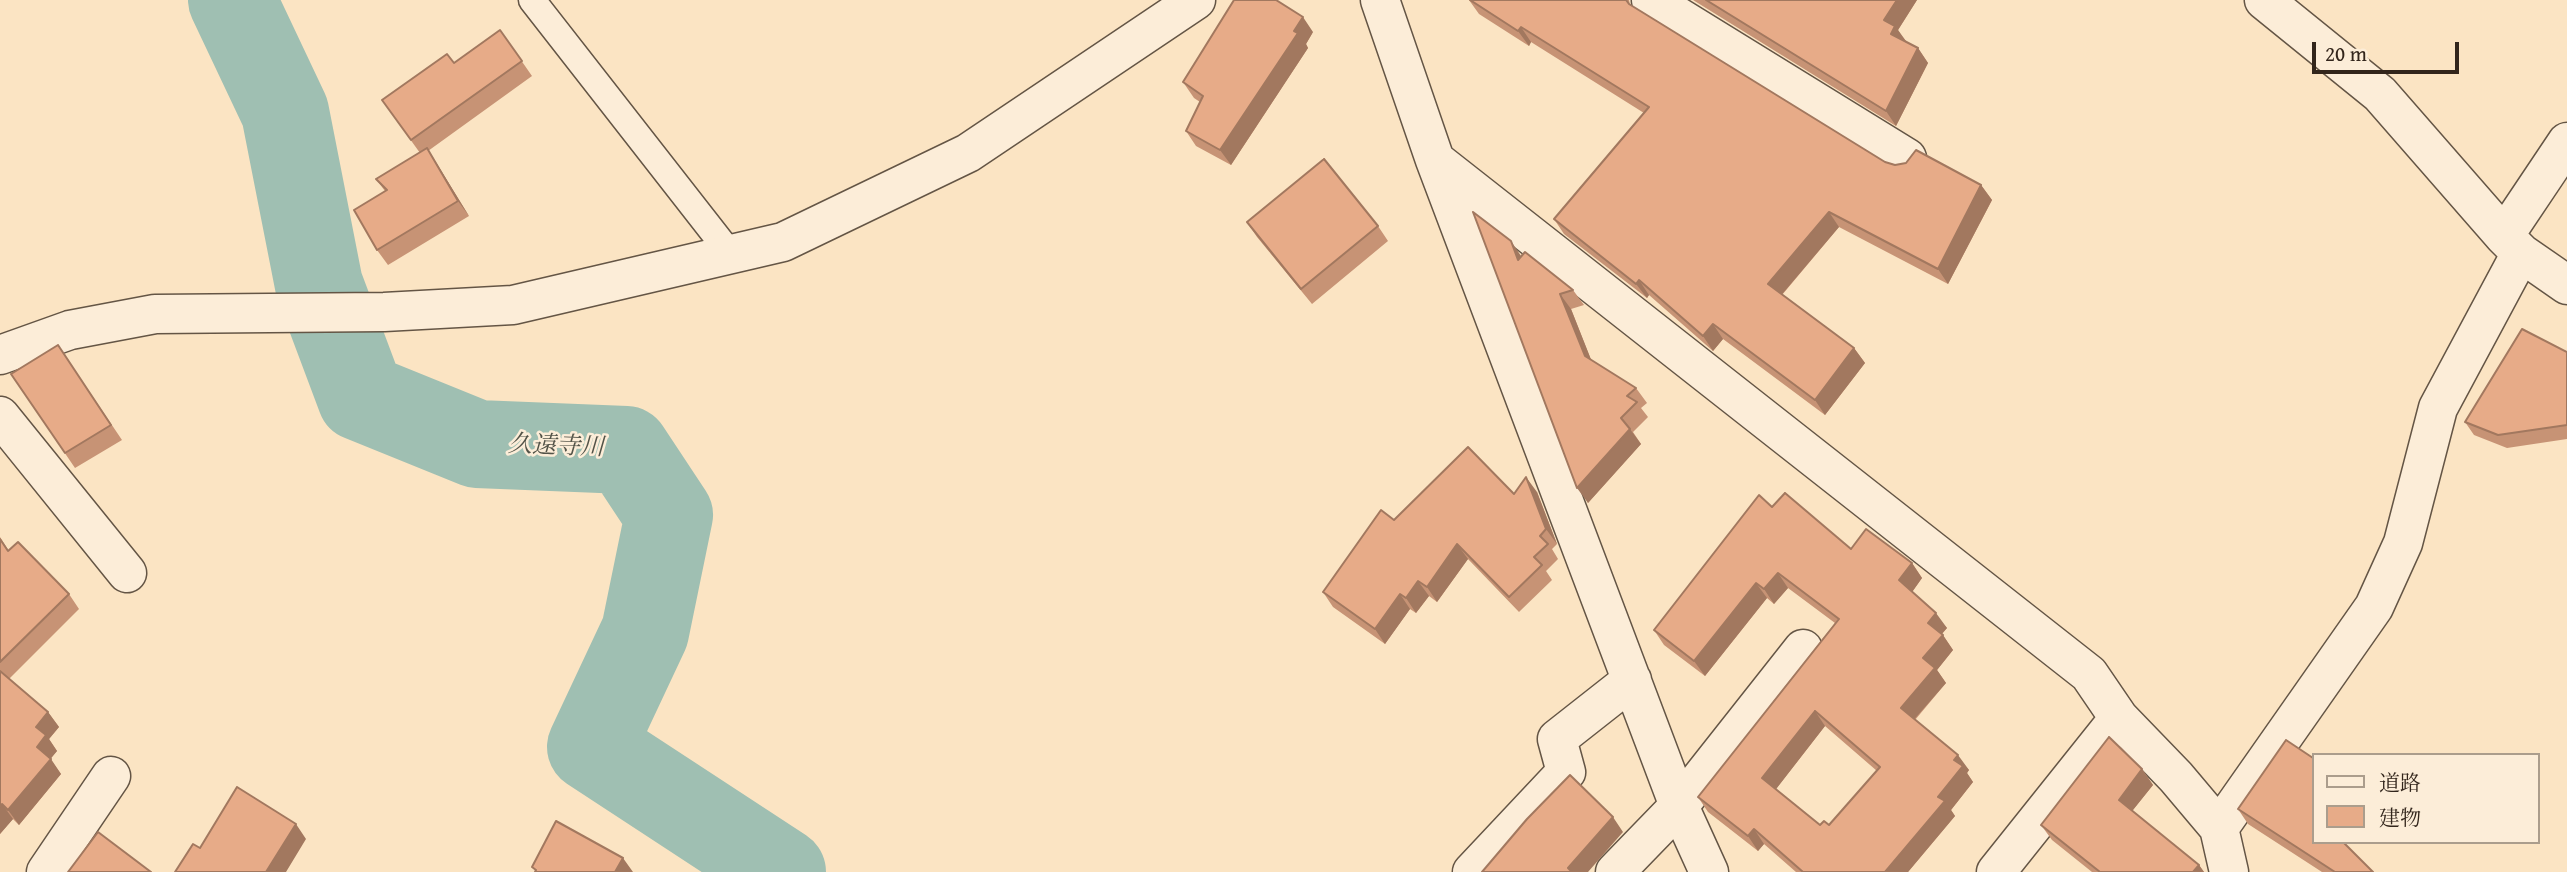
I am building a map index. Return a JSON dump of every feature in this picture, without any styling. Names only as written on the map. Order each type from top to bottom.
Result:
[{"type":"street","points":[[0,355],[70,330],[155,314],[384,312],[513,305],[732,257],[783,242],[968,153],[1196,0]]},
{"type":"street","points":[[1380,0],[1434,160],[1679,806],[1709,872]]},
{"type":"street","points":[[1651,0],[1907,158]]},
{"type":"street","points":[[2264,0],[2380,94],[2513,245],[2567,285]]},
{"type":"street","points":[[2219,828],[2374,607],[2403,542],[2438,408],[2513,245],[2567,142]]},
{"type":"street","points":[[1434,160],[2089,674],[2119,718],[2176,777],[2219,828],[2229,872]]},
{"type":"street","points":[[0,416],[127,573]]},
{"type":"street","points":[[1615,872],[1679,806],[1803,649]]},
{"type":"street","points":[[1472,872],[1566,772],[1557,739],[1632,680]]},
{"type":"street","points":[[1996,872],[2119,718]]},
{"type":"street","points":[[46,872],[111,776]]},
{"type":"lane","points":[[533,0],[732,257]]},
{"type":"building","points":[[1234,0],[1276,0],[1303,17],[1294,31],[1298,33],[1220,150],[1186,131],[1203,96],[1183,82]]},
{"type":"building","points":[[1470,0],[1626,0],[1885,162],[1895,165],[1906,163],[1916,150],[1981,185],[1938,269],[1829,212],[1768,284],[1854,348],[1815,400],[1713,324],[1703,336],[1639,280],[1636,284],[1554,219],[1649,107],[1521,27],[1518,31]]},
{"type":"building","points":[[1706,0],[1897,0],[1884,20],[1895,26],[1891,34],[1918,48],[1886,111]]},
{"type":"building","points":[[500,30],[522,61],[411,140],[382,100],[447,54],[454,63]]},
{"type":"building","points":[[427,148],[458,201],[377,250],[354,210],[387,190],[376,179]]},
{"type":"building","points":[[1324,159],[1378,226],[1301,289],[1247,222]]},
{"type":"building","points":[[1473,212],[1511,241],[1518,260],[1525,252],[1573,290],[1560,294],[1585,356],[1636,388],[1627,396],[1637,402],[1621,418],[1630,429],[1577,488]]},
{"type":"building","points":[[2522,329],[2567,352],[2567,425],[2498,435],[2465,422]]},
{"type":"building","points":[[58,345],[111,425],[65,453],[11,374]]},
{"type":"building","points":[[1468,447],[1514,494],[1526,477],[1546,529],[1540,536],[1548,544],[1534,557],[1542,565],[1509,597],[1457,544],[1427,587],[1418,581],[1406,598],[1400,594],[1375,629],[1323,592],[1381,510],[1394,520]]},
{"type":"building","points":[[1785,493],[1851,549],[1866,529],[1912,563],[1899,580],[1936,613],[1928,623],[1943,635],[1923,658],[1935,668],[1901,708],[1958,755],[1954,760],[1963,766],[1938,797],[1945,801],[1885,872],[1803,872],[1754,829],[1748,836],[1698,797],[1839,619],[1778,573],[1764,589],[1756,583],[1694,661],[1654,630],[1759,495],[1772,507]],"holes":[[[1815,711],[1880,767],[1829,825],[1824,821],[1820,825],[1762,778]]]},
{"type":"building","points":[[0,539],[8,551],[18,542],[69,594],[0,662]]},
{"type":"building","points":[[0,671],[48,712],[36,727],[46,735],[37,747],[51,759],[8,810],[2,804],[0,807]]},
{"type":"building","points":[[2109,737],[2142,769],[2119,800],[2199,865],[2193,872],[2100,872],[2041,825]]},
{"type":"building","points":[[2286,740],[2312,757],[2312,844],[2345,844],[2373,872],[2335,872],[2238,809]]},
{"type":"building","points":[[1570,775],[1613,817],[1568,868],[1572,872],[1482,872],[1527,819]]},
{"type":"building","points":[[237,787],[296,824],[266,872],[175,872],[193,844],[200,848]]},
{"type":"building","points":[[556,821],[623,858],[615,872],[535,872],[532,867]]},
{"type":"building","points":[[98,832],[151,872],[68,872]]},
{"type":"waterway","name":"久遠寺川","points":[[232,0],[285,112],[319,285],[361,397],[477,444],[626,450],[669,515],[645,632],[591,747],[782,872]]}]
